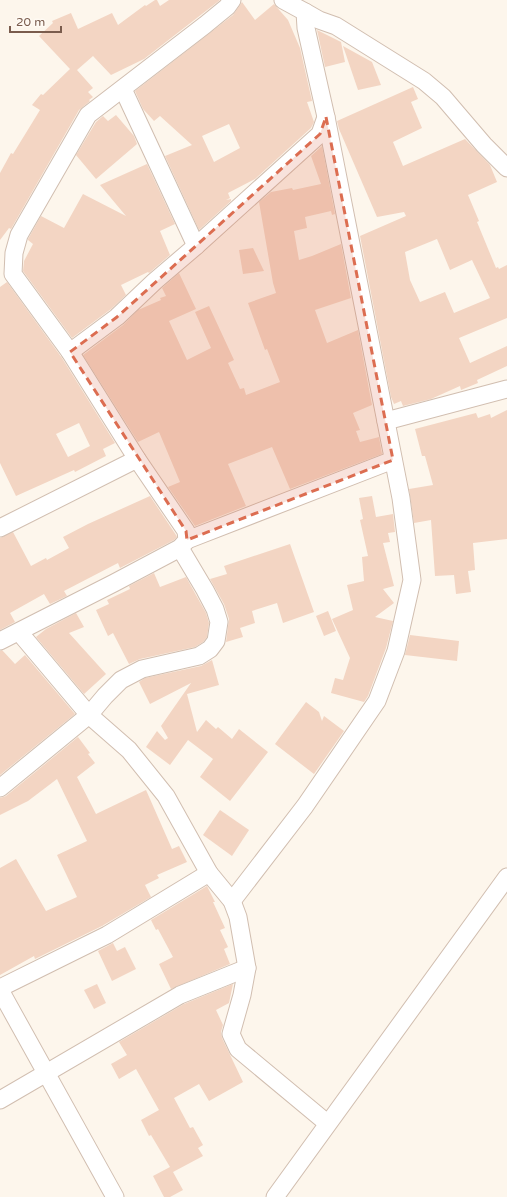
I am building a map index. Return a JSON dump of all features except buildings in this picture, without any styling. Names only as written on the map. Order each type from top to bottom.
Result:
[{"type":"street","points":[[0,788],[90,715],[105,696],[121,680],[142,669],[199,656],[210,649],[216,641],[219,622],[215,609],[183,544],[186,531],[137,459],[70,352],[13,274],[7,257],[88,115],[205,25],[227,7],[232,0]]},
{"type":"street","points":[[283,0],[319,20],[336,26],[424,80],[443,97],[484,145],[507,168]]},
{"type":"street","points":[[232,902],[305,806],[377,700],[396,651],[412,580],[401,498],[326,117],[306,28],[305,12]]},
{"type":"street","points":[[123,89],[196,246]]},
{"type":"street","points":[[70,352],[117,317],[155,281],[320,134],[326,117]]},
{"type":"street","points":[[386,421],[507,389]]},
{"type":"street","points":[[0,528],[137,459]]},
{"type":"street","points":[[1,639],[19,632],[183,544],[393,460]]},
{"type":"street","points":[[19,632],[90,715],[129,750],[166,796],[209,873],[232,902],[238,917],[247,968],[242,995],[231,1034],[238,1049],[327,1123]]},
{"type":"street","points":[[115,1197],[0,989],[107,935],[209,873]]},
{"type":"street","points":[[275,1197],[327,1123],[507,877]]},
{"type":"street","points":[[0,1100],[180,995],[247,968]]},
{"type":"highlighted area","points":[[326,117],[393,460],[187,540],[186,531],[70,352],[117,317],[320,134]]}]
